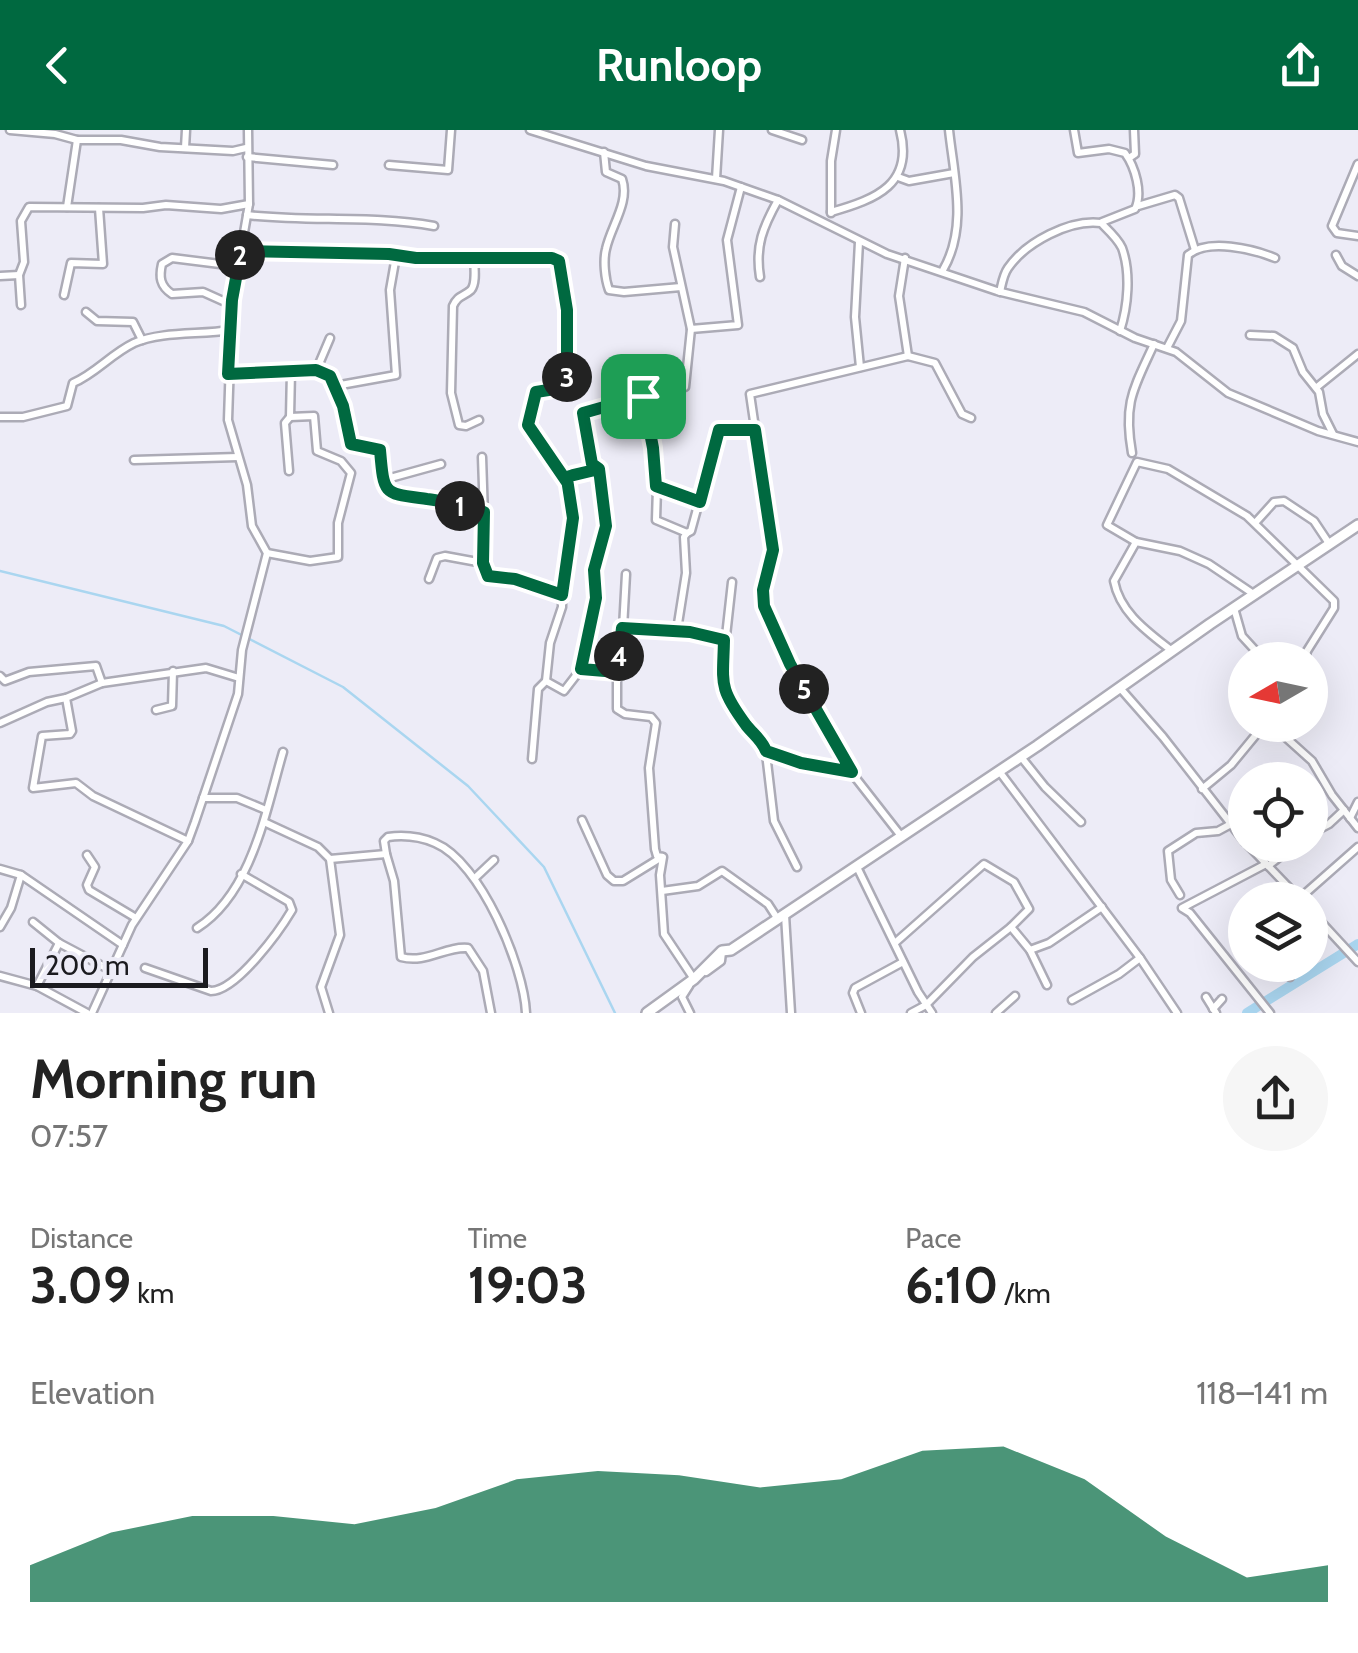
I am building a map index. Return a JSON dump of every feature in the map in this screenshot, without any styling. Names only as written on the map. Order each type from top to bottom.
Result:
[{"type":"main road","points":[[647,1013],[694,979],[722,951],[731,950],[857,867],[1358,525]]},
{"type":"street","points":[[10,130],[55,132],[77,140],[121,140],[247,153],[333,166]]},
{"type":"street","points":[[184,148],[186,130]]},
{"type":"street","points":[[0,976],[37,986],[90,1013],[136,918],[188,841],[226,734],[267,553],[252,526],[247,485],[228,420],[232,300],[249,204],[248,130]]},
{"type":"street","points":[[389,165],[448,170],[451,130]]},
{"type":"street","points":[[530,130],[554,133],[646,166],[716,178],[778,200],[859,242],[960,279],[1084,312],[1186,358],[1228,393],[1358,442]]},
{"type":"street","points":[[716,178],[720,130]]},
{"type":"street","points":[[772,130],[802,140]]},
{"type":"street","points":[[830,224],[836,130]]},
{"type":"street","points":[[831,212],[866,201],[898,178],[904,146],[900,130]]},
{"type":"street","points":[[942,270],[956,238],[958,201],[949,130]]},
{"type":"street","points":[[1074,130],[1078,152],[1119,150],[1129,158],[1137,184],[1138,206]]},
{"type":"street","points":[[1129,158],[1136,154],[1134,130]]},
{"type":"street","points":[[66,206],[77,140]]},
{"type":"street","points":[[604,152],[606,172],[625,184],[624,199],[605,252],[609,290],[681,288]]},
{"type":"street","points":[[1358,164],[1332,226],[1337,233],[1358,236]]},
{"type":"street","points":[[898,178],[909,181],[954,174]]},
{"type":"street","points":[[691,329],[738,325],[727,240],[741,187]]},
{"type":"street","points":[[1000,292],[1010,265],[1071,224],[1101,223],[1175,195],[1182,206],[1194,250]]},
{"type":"street","points":[[760,277],[756,255],[761,234],[778,200]]},
{"type":"street","points":[[21,305],[19,275],[24,262],[22,221],[26,209],[180,205],[221,209],[249,204]]},
{"type":"street","points":[[64,296],[68,266],[103,264],[99,208]]},
{"type":"street","points":[[247,215],[434,226]]},
{"type":"street","points":[[1101,223],[1123,252],[1127,298],[1120,330]]},
{"type":"street","points":[[546,681],[566,691],[581,669],[596,598],[594,570],[606,526],[599,469],[592,464],[583,413],[686,386],[691,329],[673,247],[675,224]]},
{"type":"street","points":[[859,242],[854,317],[860,367]]},
{"type":"street","points":[[1167,348],[1182,321],[1188,255],[1194,250],[1237,248],[1275,258]]},
{"type":"street","points":[[241,251],[416,258],[552,258],[561,265],[567,310],[567,387],[536,392],[528,425],[567,482],[573,518],[561,614],[550,643],[546,681],[538,689],[532,759]]},
{"type":"street","points":[[1336,255],[1337,262],[1358,276]]},
{"type":"street","points":[[335,386],[396,375],[390,290],[396,256]]},
{"type":"street","points":[[474,256],[474,284],[458,296],[453,306],[452,393],[459,425],[480,420]]},
{"type":"street","points":[[232,300],[223,301],[203,292],[172,294],[162,286],[160,275],[162,264],[172,258],[236,266]]},
{"type":"street","points":[[905,258],[899,296],[908,356]]},
{"type":"street","points":[[0,276],[19,275]]},
{"type":"street","points":[[86,312],[97,321],[133,322],[142,340]]},
{"type":"street","points":[[0,417],[22,417],[68,406],[73,382],[86,378],[99,365],[142,340],[230,330]]},
{"type":"street","points":[[1250,335],[1274,336],[1295,350],[1303,372],[1317,387],[1322,414],[1334,435]]},
{"type":"street","points":[[316,370],[330,338]]},
{"type":"street","points":[[1132,453],[1127,422],[1132,388],[1154,344]]},
{"type":"street","points":[[1317,387],[1358,354]]},
{"type":"street","points":[[900,836],[852,772],[790,664],[764,606],[763,590],[773,550],[750,396],[752,392],[908,356],[935,363],[944,373],[962,414],[971,418]]},
{"type":"street","points":[[228,374],[316,370],[330,376],[348,424],[351,444],[380,450],[383,480],[396,496],[484,512]]},
{"type":"street","points":[[289,471],[285,423],[290,417],[291,371]]},
{"type":"street","points":[[643,396],[657,488],[656,520],[688,533]]},
{"type":"street","points":[[267,553],[318,561],[338,557],[340,552],[338,523],[350,470],[341,461],[317,451],[314,416],[290,417]]},
{"type":"street","points":[[676,630],[686,573],[684,537],[692,530],[719,430],[755,430]]},
{"type":"street","points":[[482,457],[483,563],[488,576],[515,579],[562,595]]},
{"type":"street","points":[[134,460],[238,458]]},
{"type":"street","points":[[1254,595],[1210,564],[1180,551],[1136,542],[1107,525],[1137,462],[1168,469],[1256,523],[1300,565],[1334,604],[1315,642]]},
{"type":"street","points":[[383,480],[442,464]]},
{"type":"street","points":[[567,482],[570,476],[599,469]]},
{"type":"street","points":[[657,488],[700,502]]},
{"type":"street","points":[[1256,523],[1274,502],[1284,501],[1314,521],[1330,546]]},
{"type":"street","points":[[1136,542],[1114,587],[1131,616],[1172,652]]},
{"type":"street","points":[[429,579],[437,558],[483,563]]},
{"type":"street","points":[[626,574],[617,672],[618,709],[625,714],[651,717],[656,722],[649,792],[657,856],[663,857]]},
{"type":"street","points":[[732,582],[724,640],[723,688],[749,729],[765,745],[774,821],[796,867]]},
{"type":"street","points":[[1234,608],[1248,642]]},
{"type":"street","points":[[622,628],[676,630],[724,640]]},
{"type":"street","points":[[0,676],[5,681],[29,672],[96,666],[102,683]]},
{"type":"street","points":[[0,723],[102,683],[206,668],[239,678]]},
{"type":"street","points":[[581,669],[617,672]]},
{"type":"street","points":[[156,710],[172,706],[173,671]]},
{"type":"street","points":[[1120,688],[1228,822]]},
{"type":"street","points":[[66,698],[72,732],[42,736],[33,788],[76,783],[93,796],[188,841]]},
{"type":"street","points":[[1202,789],[1231,765],[1250,742]]},
{"type":"street","points":[[1291,742],[1312,761],[1358,828]]},
{"type":"street","points":[[766,751],[801,763],[852,772]]},
{"type":"street","points":[[197,928],[220,908],[241,874],[264,822],[283,752]]},
{"type":"street","points":[[1020,756],[1044,786],[1082,822]]},
{"type":"street","points":[[999,771],[1177,1013]]},
{"type":"street","points":[[203,798],[237,798],[266,810]]},
{"type":"street","points":[[1350,818],[1358,802]]},
{"type":"street","points":[[1328,825],[1344,810]]},
{"type":"street","points":[[582,820],[607,875],[614,881],[623,881],[663,857]]},
{"type":"street","points":[[264,822],[318,847],[330,859],[340,935],[322,988],[329,1013]]},
{"type":"street","points":[[1180,895],[1171,880],[1168,851],[1196,833],[1218,831],[1228,825]]},
{"type":"street","points":[[490,1013],[483,971],[468,948],[452,949],[426,959],[401,957],[394,881],[384,842],[388,837],[440,845],[475,878],[514,955],[526,1013]]},
{"type":"street","points":[[1319,882],[1358,847]]},
{"type":"street","points":[[330,859],[386,854]]},
{"type":"street","points":[[87,855],[96,867],[88,890],[136,918]]},
{"type":"street","points":[[663,857],[665,938],[694,979]]},
{"type":"street","points":[[475,878],[494,860]]},
{"type":"street","points":[[1264,862],[1283,882]]},
{"type":"street","points":[[1270,1013],[1182,908],[1271,862]]},
{"type":"street","points":[[896,942],[984,864],[1014,882],[1030,909],[974,957],[926,1006],[911,1013]]},
{"type":"street","points":[[857,867],[932,1013]]},
{"type":"street","points":[[0,869],[21,875],[123,946]]},
{"type":"street","points":[[662,892],[698,886],[722,872],[781,916],[791,1013]]},
{"type":"street","points":[[145,968],[210,991],[218,992],[234,983],[292,910],[289,902],[241,874]]},
{"type":"street","points":[[0,927],[15,898],[21,875]]},
{"type":"street","points":[[1030,950],[1049,943],[1102,907]]},
{"type":"street","points":[[33,922],[59,942],[112,971]]},
{"type":"street","points":[[1011,926],[1030,950],[1046,985]]},
{"type":"street","points":[[1328,930],[1358,962]]},
{"type":"street","points":[[37,986],[59,942]]},
{"type":"street","points":[[690,1013],[683,1000],[684,990],[721,960],[722,951]]},
{"type":"street","points":[[1072,1000],[1140,958]]},
{"type":"street","points":[[861,1013],[854,988],[904,962]]},
{"type":"street","points":[[996,1013],[1015,996]]},
{"type":"street","points":[[1206,996],[1215,1011],[1222,999]]},
{"type":"waterway","points":[[0,571],[224,626],[343,687],[468,786],[544,867],[615,1013]]},
{"type":"waterway","points":[[1247,1013],[1358,944]]},
{"type":"route","points":[[643,396],[583,413],[592,464],[599,469],[567,479],[573,518],[562,595],[515,579],[488,576],[483,563],[484,512],[391,493],[380,470],[380,450],[351,444],[343,406],[330,376],[316,370],[228,374],[232,300],[241,251],[416,258],[499,256],[559,261],[567,310],[567,387],[536,392],[528,425],[567,482],[567,479],[570,476],[599,469],[606,526],[594,570],[596,598],[581,669],[617,672],[622,628],[690,632],[724,640],[725,694],[766,751],[801,763],[852,772],[790,664],[764,606],[763,590],[773,550],[755,430],[719,430],[700,502],[660,490],[656,486],[643,396]]}]
